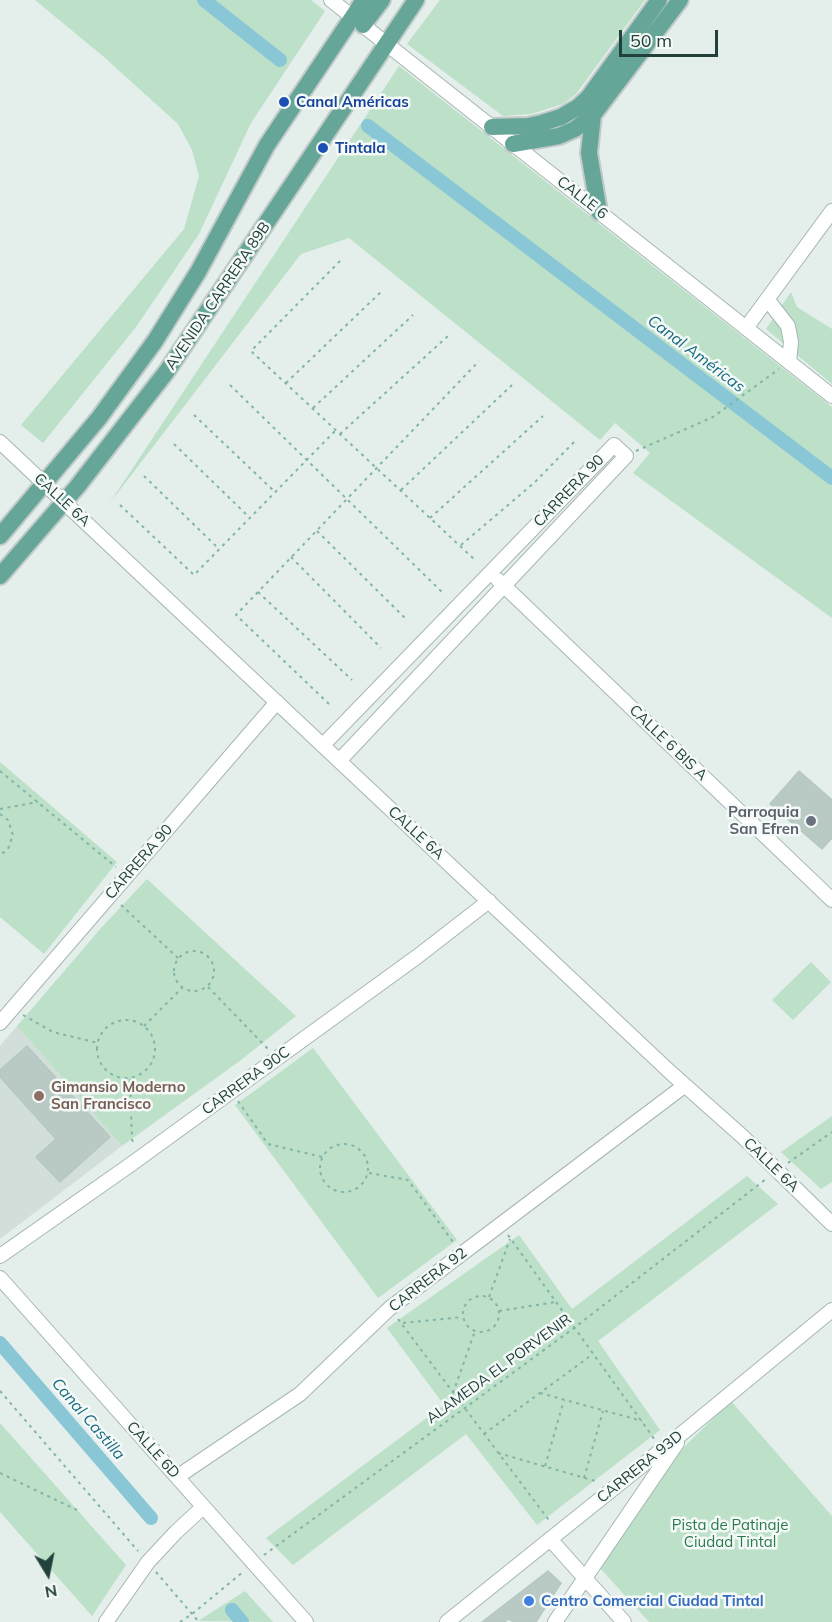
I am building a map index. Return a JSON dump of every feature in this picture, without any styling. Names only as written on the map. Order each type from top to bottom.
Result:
[{"type":"main road","name":"AVENIDA CARRERA 89B","points":[[0,536],[99,418],[155,341],[198,272],[267,145],[358,21],[364,0]]},
{"type":"main road","points":[[358,21],[382,0]]},
{"type":"main road","name":"AVENIDA CARRERA 89B","points":[[0,576],[65,502],[167,371],[416,0]]},
{"type":"main road","points":[[492,127],[528,126],[542,123],[561,117],[578,107],[588,98],[659,0]]},
{"type":"main road","points":[[513,144],[559,136],[575,129],[593,115],[680,0]]},
{"type":"main road","points":[[593,115],[589,153],[599,212]]},
{"type":"street","name":"CALLE 6","points":[[331,0],[832,396]]},
{"type":"street","points":[[746,328],[832,211]]},
{"type":"street","points":[[768,299],[788,326],[791,342],[789,362]]},
{"type":"street","name":"CALLE 6A","points":[[0,442],[684,1086],[743,1137],[832,1224]]},
{"type":"street","name":"CARRERA 90","points":[[323,745],[614,445],[626,456],[339,760]]},
{"type":"street","name":"CALLE 6 BIS A","points":[[490,573],[832,900]]},
{"type":"street","name":"CARRERA 90","points":[[0,1023],[277,702]]},
{"type":"street","name":"CARRERA 90C","points":[[0,1256],[143,1156],[418,956],[489,901]]},
{"type":"street","name":"CARRERA 92","points":[[177,1477],[300,1394],[390,1308],[684,1086]]},
{"type":"street","name":"CALLE 6D","points":[[0,1278],[306,1622]]},
{"type":"street","name":"CARRERA 93D","points":[[447,1622],[832,1310]]},
{"type":"street","points":[[555,1622],[685,1431]]},
{"type":"street","points":[[106,1622],[148,1562],[203,1507]]},
{"type":"street","points":[[554,1536],[585,1578],[624,1622]]},
{"type":"path","points":[[340,261],[251,351],[475,560]]},
{"type":"path","points":[[286,383],[383,290]]},
{"type":"path","points":[[313,408],[413,315]]},
{"type":"path","points":[[340,434],[448,336]]},
{"type":"path","points":[[329,704],[236,615],[479,361]]},
{"type":"path","points":[[626,456],[713,417],[789,362]]},
{"type":"path","points":[[230,385],[443,593]]},
{"type":"path","points":[[401,490],[512,385]]},
{"type":"path","points":[[194,415],[275,492]]},
{"type":"path","points":[[430,518],[543,416]]},
{"type":"path","points":[[120,505],[194,574],[336,430]]},
{"type":"path","points":[[460,546],[534,483],[576,440]]},
{"type":"path","points":[[174,444],[250,518]]},
{"type":"path","points":[[144,476],[219,549]]},
{"type":"path","points":[[316,531],[407,620]]},
{"type":"path","points":[[291,557],[381,648]]},
{"type":"path","points":[[258,592],[352,681]]},
{"type":"path","points":[[0,771],[121,872]]},
{"type":"path","points":[[0,809],[38,802]]},
{"type":"path","points":[[0,814],[8,820],[13,834],[8,849],[0,855]]},
{"type":"path","points":[[110,895],[178,958]]},
{"type":"path","points":[[196,951],[208,956],[214,968],[214,975],[207,986],[195,992],[182,988],[177,983],[173,970],[178,958],[183,953],[196,951]]},
{"type":"path","points":[[207,986],[277,1058]]},
{"type":"path","points":[[144,1026],[182,988]]},
{"type":"path","points":[[14,1006],[25,1017],[53,1032],[98,1043]]},
{"type":"path","points":[[135,1021],[144,1026],[155,1041],[156,1051],[153,1061],[147,1069],[130,1079],[112,1074],[100,1061],[97,1052],[102,1034],[116,1022],[135,1021]]},
{"type":"path","points":[[130,1079],[132,1140],[143,1156]]},
{"type":"path","points":[[231,1091],[268,1144],[322,1157]]},
{"type":"path","name":"ALAMEDA EL PORVENIR","points":[[180,1622],[253,1564],[574,1328],[832,1132]]},
{"type":"path","points":[[348,1143],[362,1150],[367,1157],[369,1173],[360,1186],[345,1192],[336,1191],[324,1181],[320,1174],[322,1157],[333,1146],[348,1143]]},
{"type":"path","points":[[369,1173],[408,1180],[462,1254]]},
{"type":"path","points":[[500,1225],[662,1449]]},
{"type":"path","points":[[489,1297],[510,1239]]},
{"type":"path","points":[[484,1295],[497,1305],[499,1311],[492,1328],[481,1332],[475,1331],[465,1323],[462,1317],[464,1306],[472,1297],[484,1295]]},
{"type":"path","points":[[499,1311],[555,1302]]},
{"type":"path","points":[[390,1308],[498,1453],[554,1536]]},
{"type":"path","points":[[401,1324],[462,1317]]},
{"type":"path","points":[[453,1393],[475,1331]]},
{"type":"path","points":[[484,1434],[593,1354]]},
{"type":"path","points":[[0,1391],[199,1622]]},
{"type":"path","points":[[540,1393],[642,1421]]},
{"type":"path","points":[[545,1466],[564,1400]]},
{"type":"path","points":[[584,1478],[603,1410]]},
{"type":"path","points":[[498,1453],[600,1483]]},
{"type":"path","points":[[0,1473],[77,1510]]},
{"type":"shaded area","name":"Gimansio Moderno San Francisco","points":[[17,1026],[122,1146],[0,1239],[0,1046]]},
{"type":"green space","points":[[35,0],[311,0],[325,11],[251,123],[199,234],[136,327],[43,443],[21,425],[184,229],[199,176],[192,150],[178,124],[104,57]]},
{"type":"green space","points":[[440,0],[645,0],[576,94],[563,104],[531,114],[503,116],[407,44]]},
{"type":"green space","points":[[399,66],[832,407],[832,618],[633,473],[650,453],[615,423],[600,440],[349,238],[301,254],[109,504]]},
{"type":"green space","points":[[791,292],[797,307],[832,329],[832,384],[766,329]]},
{"type":"green space","points":[[0,762],[117,862],[44,954],[0,917]]},
{"type":"green space","points":[[147,879],[296,1016],[241,1060],[122,1146],[17,1026],[102,927]]},
{"type":"green space","points":[[811,962],[831,982],[793,1020],[772,1000]]},
{"type":"green space","points":[[313,1048],[457,1240],[378,1298],[235,1105]]},
{"type":"green space","points":[[832,1116],[832,1182],[821,1189],[781,1152]]},
{"type":"green space","points":[[747,1176],[778,1204],[598,1341],[660,1430],[537,1525],[466,1434],[293,1565],[266,1538],[444,1405],[387,1328],[519,1235],[572,1309]]},
{"type":"green space","name":"Pista de Patinaje Ciudad Tintal","points":[[731,1401],[832,1516],[832,1622],[649,1622],[601,1569],[640,1505],[685,1446]]},
{"type":"green space","points":[[0,1423],[126,1565],[92,1616],[0,1512]]},
{"type":"green space","points":[[245,1591],[273,1622],[198,1621]]},
{"type":"building","name":"Parroquia San Efren","points":[[799,771],[832,800],[832,838],[822,849],[770,804]]},
{"type":"building","points":[[27,1046],[110,1137],[60,1182],[36,1157],[56,1139],[0,1077],[0,1070]]},
{"type":"building","name":"Centro Comercial Ciudad Tintal","points":[[548,1571],[561,1583],[536,1622],[514,1622],[508,1619],[505,1622],[482,1622]]},
{"type":"waterway","name":"Canal Américas","points":[[204,0],[280,60]]},
{"type":"waterway","name":"Canal Américas","points":[[368,126],[832,478]]},
{"type":"waterway","name":"Canal Castilla","points":[[0,1343],[151,1518]]},
{"type":"waterway","name":"Canal Castilla","points":[[232,1610],[242,1622]]},
{"type":"place","name":"Canal Américas","points":[[284,102]]},
{"type":"place","name":"Tintala","points":[[323,148]]},
{"type":"place","name":"Parroquia San Efren","points":[[811,821]]},
{"type":"place","name":"Gimansio Moderno San Francisco","points":[[39,1096]]},
{"type":"place","name":"Centro Comercial Ciudad Tintal","points":[[529,1601]]}]
